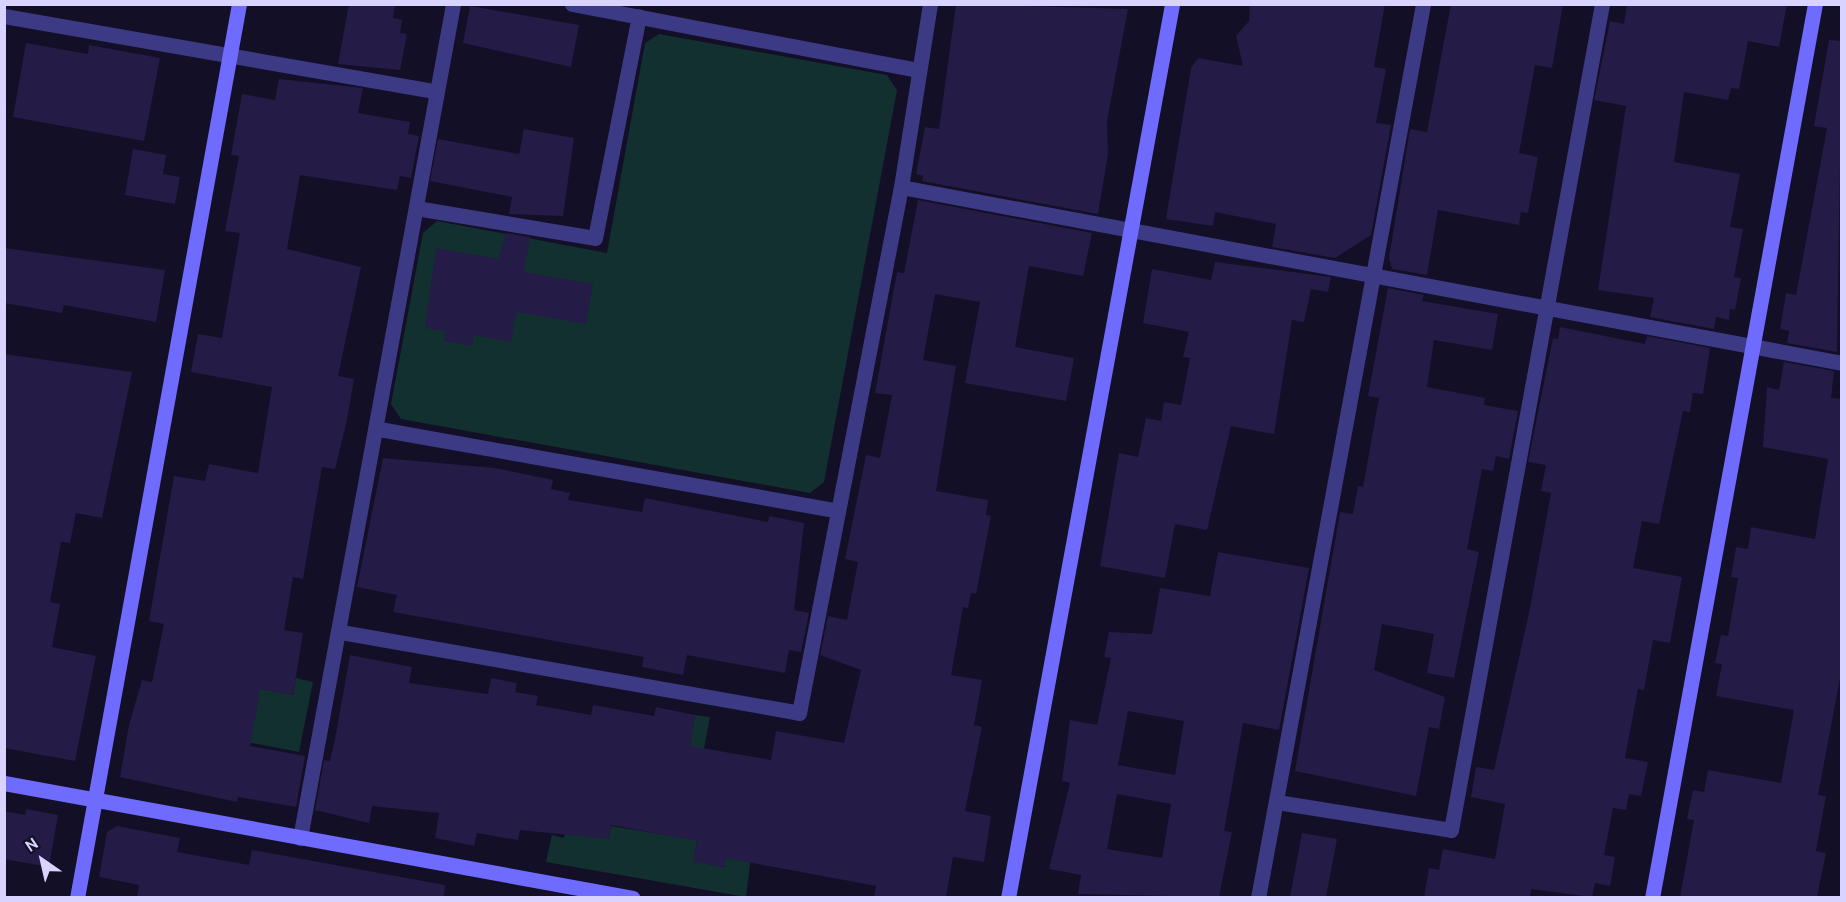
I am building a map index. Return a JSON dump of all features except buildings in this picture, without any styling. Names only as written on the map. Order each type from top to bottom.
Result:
[{"type":"street","points":[[77,897],[239,4]]},
{"type":"street","points":[[300,838],[342,632],[379,429],[435,92],[453,4]]},
{"type":"street","points":[[573,4],[919,70]]},
{"type":"street","points":[[342,632],[799,713],[835,510],[901,187],[930,4]]},
{"type":"street","points":[[1008,897],[1172,4]]},
{"type":"street","points":[[1258,897],[1278,802],[1423,4]]},
{"type":"street","points":[[1278,802],[1451,830],[1549,308],[1602,4]]},
{"type":"street","points":[[1652,897],[1815,4]]},
{"type":"street","points":[[4,16],[230,54],[435,92]]},
{"type":"street","points":[[416,208],[595,238],[639,16]]},
{"type":"street","points":[[901,187],[1373,273],[1842,363]]},
{"type":"street","points":[[379,429],[835,510]]},
{"type":"street","points":[[4,783],[633,897]]},
{"type":"green space","points":[[659,34],[887,75],[897,90],[824,482],[810,493],[401,419],[391,404],[423,233],[437,221],[607,253],[645,43]]},
{"type":"green space","points":[[296,678],[313,682],[299,752],[175,728],[251,736],[258,700],[217,693],[218,681],[293,695]]},
{"type":"green space","points":[[695,715],[710,717],[695,796],[681,794]]},
{"type":"green space","points":[[611,826],[697,840],[694,861],[724,867],[730,836],[753,841],[746,897],[546,862],[552,835],[564,838],[565,831],[609,838]]}]
